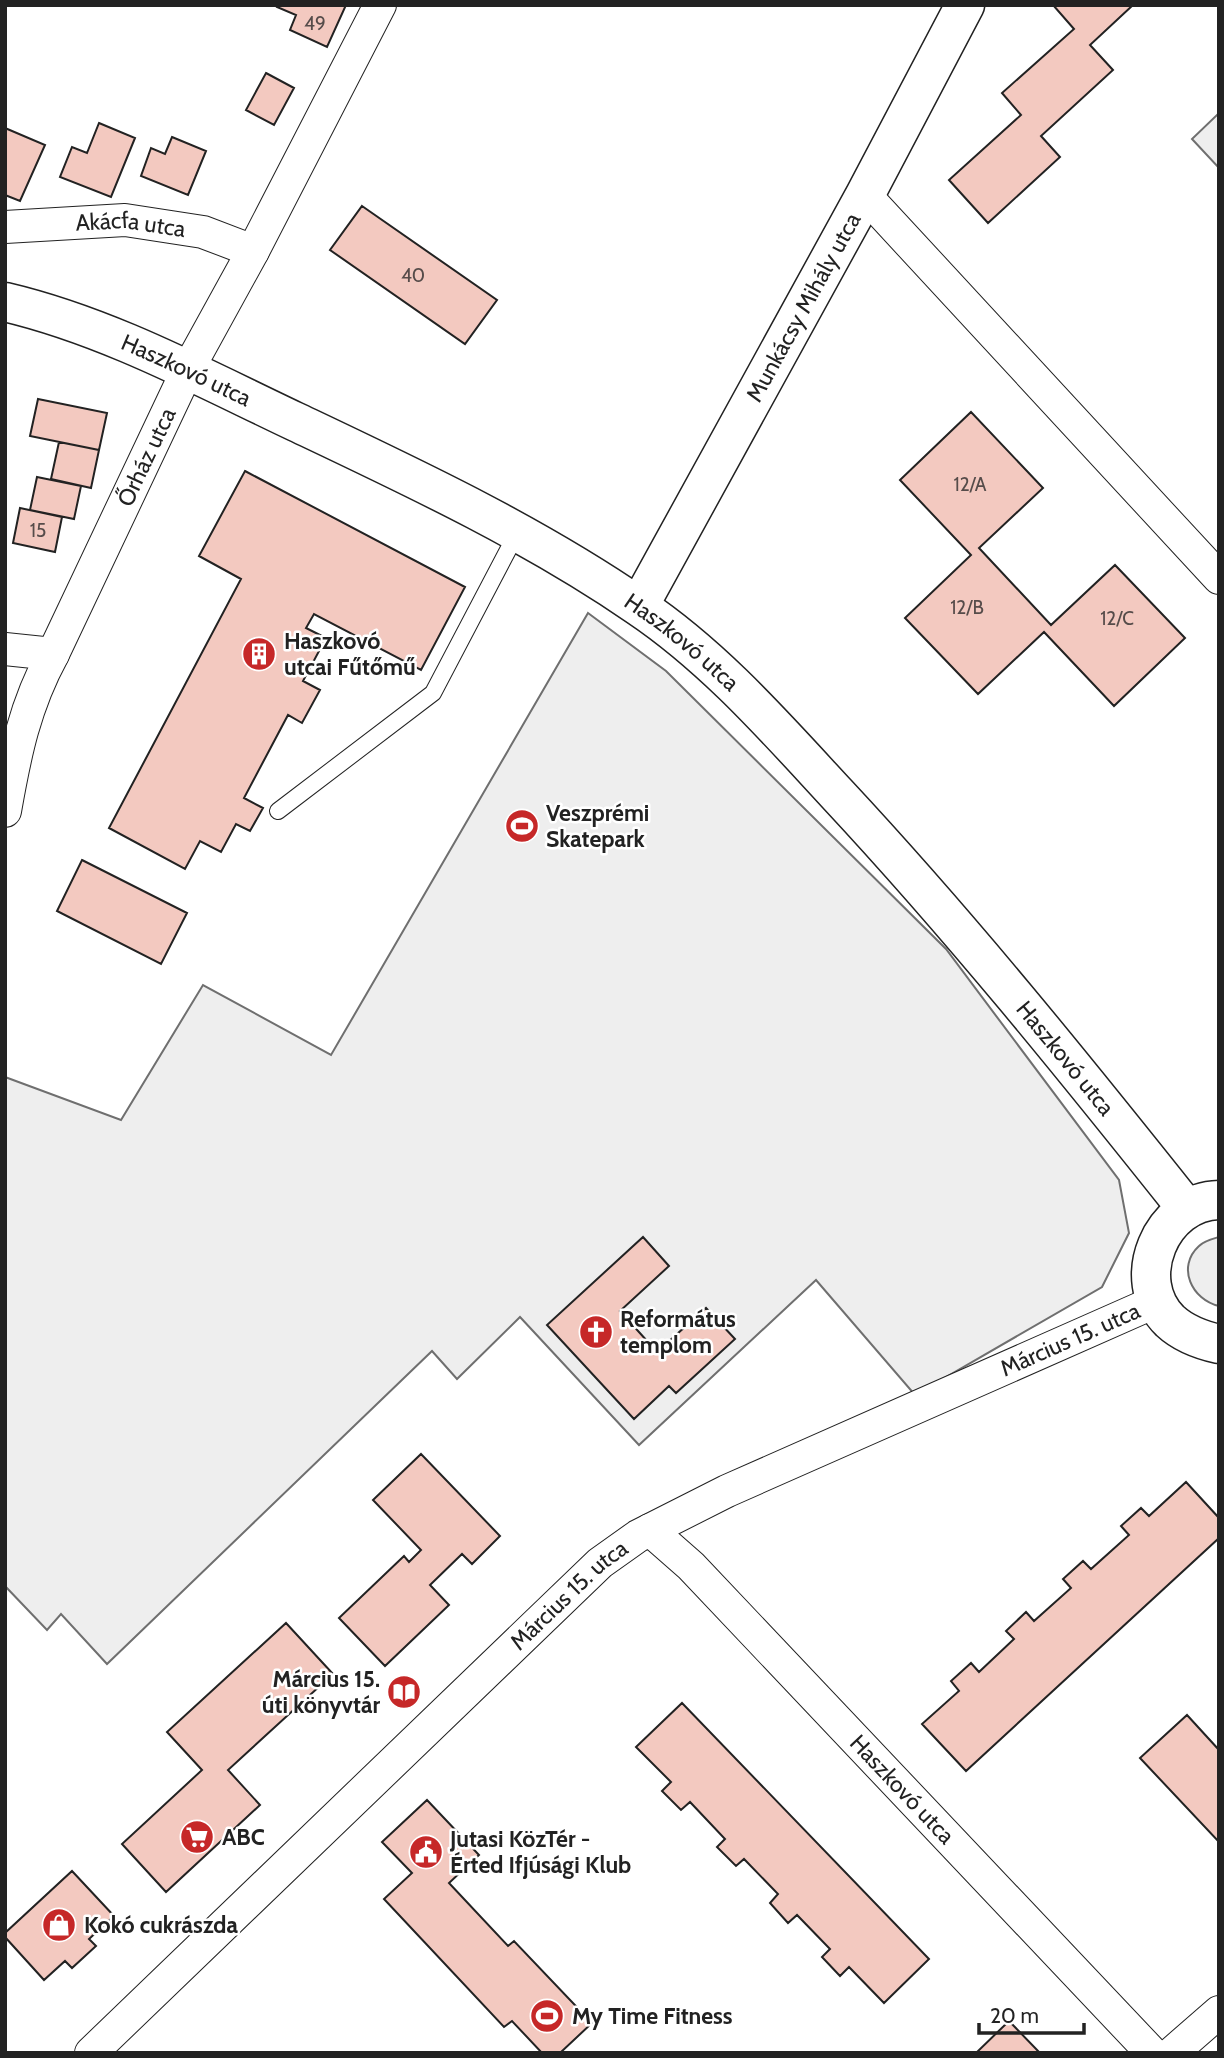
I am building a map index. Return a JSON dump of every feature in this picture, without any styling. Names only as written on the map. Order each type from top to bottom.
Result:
[{"type":"street","name":"Őrház utca","points":[[5,811],[21,729],[36,685],[187,371],[253,251],[380,5]]},
{"type":"street","name":"Munkácsy Mihály utca","points":[[639,606],[865,195],[965,5]]},
{"type":"street","points":[[865,195],[1219,578]]},
{"type":"street","name":"Akácfa utca","points":[[5,227],[125,220],[203,232],[253,251]]},
{"type":"street","name":"Haszkovó utca","points":[[5,302],[89,327],[417,479],[518,532],[639,606],[714,665],[908,870],[1203,1205],[1171,1221],[1159,1238],[1153,1256],[1151,1279],[1157,1301]]},
{"type":"street","points":[[5,649],[53,654]]},
{"type":"street","points":[[1157,1301],[1170,1321],[1196,1339],[1219,1343]]},
{"type":"street","name":"Március 15. utca","points":[[91,2053],[600,1563],[650,1530],[727,1491],[1157,1301]]},
{"type":"street","name":"Haszkovó utca","points":[[650,1530],[691,1566],[1152,2053]]},
{"type":"street","points":[[1172,2053],[1219,2012]]},
{"type":"lane","points":[[278,811],[433,692],[518,532]]},
{"type":"shaded area","points":[[1219,113],[1219,168],[1192,139]]},
{"type":"shaded area","points":[[588,613],[666,671],[946,949],[1119,1180],[1129,1233],[1102,1287],[915,1395],[816,1280],[639,1445],[520,1317],[457,1379],[432,1351],[107,1664],[61,1614],[47,1630],[5,1586],[5,1077],[121,1120],[203,985],[331,1055]]},
{"type":"shaded area","points":[[1219,1237],[1219,1306],[1201,1297],[1190,1282],[1188,1273],[1192,1254],[1206,1241]]},
{"type":"building","points":[[346,5],[327,47],[290,30],[296,15],[277,7]]},
{"type":"building","points":[[1053,5],[1133,5],[1090,45],[1113,70],[1041,136],[1060,157],[988,223],[949,180],[1021,115],[1002,93],[1074,29]]},
{"type":"building","points":[[266,73],[294,88],[274,125],[246,110]]},
{"type":"building","points":[[99,123],[135,138],[111,197],[60,177],[72,147],[87,153]]},
{"type":"building","points":[[5,128],[45,145],[20,201],[5,195]]},
{"type":"building","points":[[172,137],[206,151],[188,195],[141,176],[151,148],[165,154]]},
{"type":"building","points":[[362,206],[497,300],[465,344],[330,250]]},
{"type":"building","points":[[38,399],[107,413],[99,450],[30,436]]},
{"type":"building","points":[[971,412],[1043,488],[979,548],[1051,625],[1115,565],[1185,638],[1114,706],[1044,632],[978,694],[905,618],[971,555],[900,480]]},
{"type":"building","points":[[59,442],[99,450],[91,488],[51,479]]},
{"type":"building","name":"Haszkovó utcai Fűtőmű","points":[[245,471],[465,587],[421,670],[314,614],[306,628],[326,638],[303,681],[320,690],[302,723],[288,715],[244,798],[263,808],[250,831],[236,824],[221,852],[200,841],[185,869],[109,828],[241,579],[199,556]]},
{"type":"building","points":[[37,477],[81,486],[74,519],[30,510]]},
{"type":"building","points":[[20,508],[62,517],[55,552],[13,543]]},
{"type":"building","points":[[82,860],[187,913],[161,964],[57,911]]},
{"type":"building","name":"Református templom","points":[[643,1237],[669,1266],[620,1311],[657,1352],[706,1308],[735,1339],[676,1393],[669,1386],[634,1419],[547,1325]]},
{"type":"building","points":[[421,1454],[500,1536],[472,1564],[462,1554],[430,1585],[449,1605],[385,1666],[339,1618],[404,1556],[409,1562],[421,1550],[373,1500]]},
{"type":"building","points":[[1186,1482],[1219,1518],[1219,1538],[966,1771],[922,1724],[959,1691],[951,1681],[971,1663],[979,1672],[1014,1639],[1006,1631],[1026,1612],[1034,1621],[1071,1588],[1063,1579],[1083,1561],[1091,1569],[1129,1535],[1121,1526],[1141,1508],[1149,1516]]},
{"type":"building","points":[[286,1623],[333,1674],[228,1770],[260,1805],[166,1892],[122,1844],[202,1770],[167,1732]]},
{"type":"building","points":[[682,1703],[929,1959],[884,2003],[849,1967],[840,1976],[822,1957],[830,1949],[797,1915],[788,1923],[770,1903],[778,1894],[744,1859],[736,1866],[717,1847],[725,1839],[690,1802],[681,1810],[662,1791],[671,1782],[636,1747]]},
{"type":"building","points":[[1187,1715],[1219,1750],[1219,1842],[1140,1758]]},
{"type":"building","points":[[427,1800],[479,1855],[449,1883],[508,1946],[514,1941],[592,2023],[560,2053],[542,2053],[512,2021],[504,2027],[384,1899],[412,1873],[382,1842]]},
{"type":"building","name":"Kokó cukrászda","points":[[72,1871],[114,1916],[89,1939],[96,1946],[72,1968],[65,1961],[44,1980],[5,1937],[5,1933]]},
{"type":"building","points":[[1009,2021],[1040,2053],[976,2053]]},
{"type":"place","name":"Haszkovó utcai Fűtőmű","points":[[259,654]]},
{"type":"place","name":"Veszprémi Skatepark","points":[[522,826]]},
{"type":"place","name":"Református templom","points":[[596,1332]]},
{"type":"place","name":"Március 15. úti könyvtár","points":[[404,1692]]},
{"type":"place","name":"ABC","points":[[197,1837]]},
{"type":"place","name":"Jutasi KözTér - Érted Ifjúsági Klub","points":[[426,1852]]},
{"type":"place","name":"Kokó cukrászda","points":[[59,1925]]},
{"type":"place","name":"My Time Fitness","points":[[547,2016]]}]
